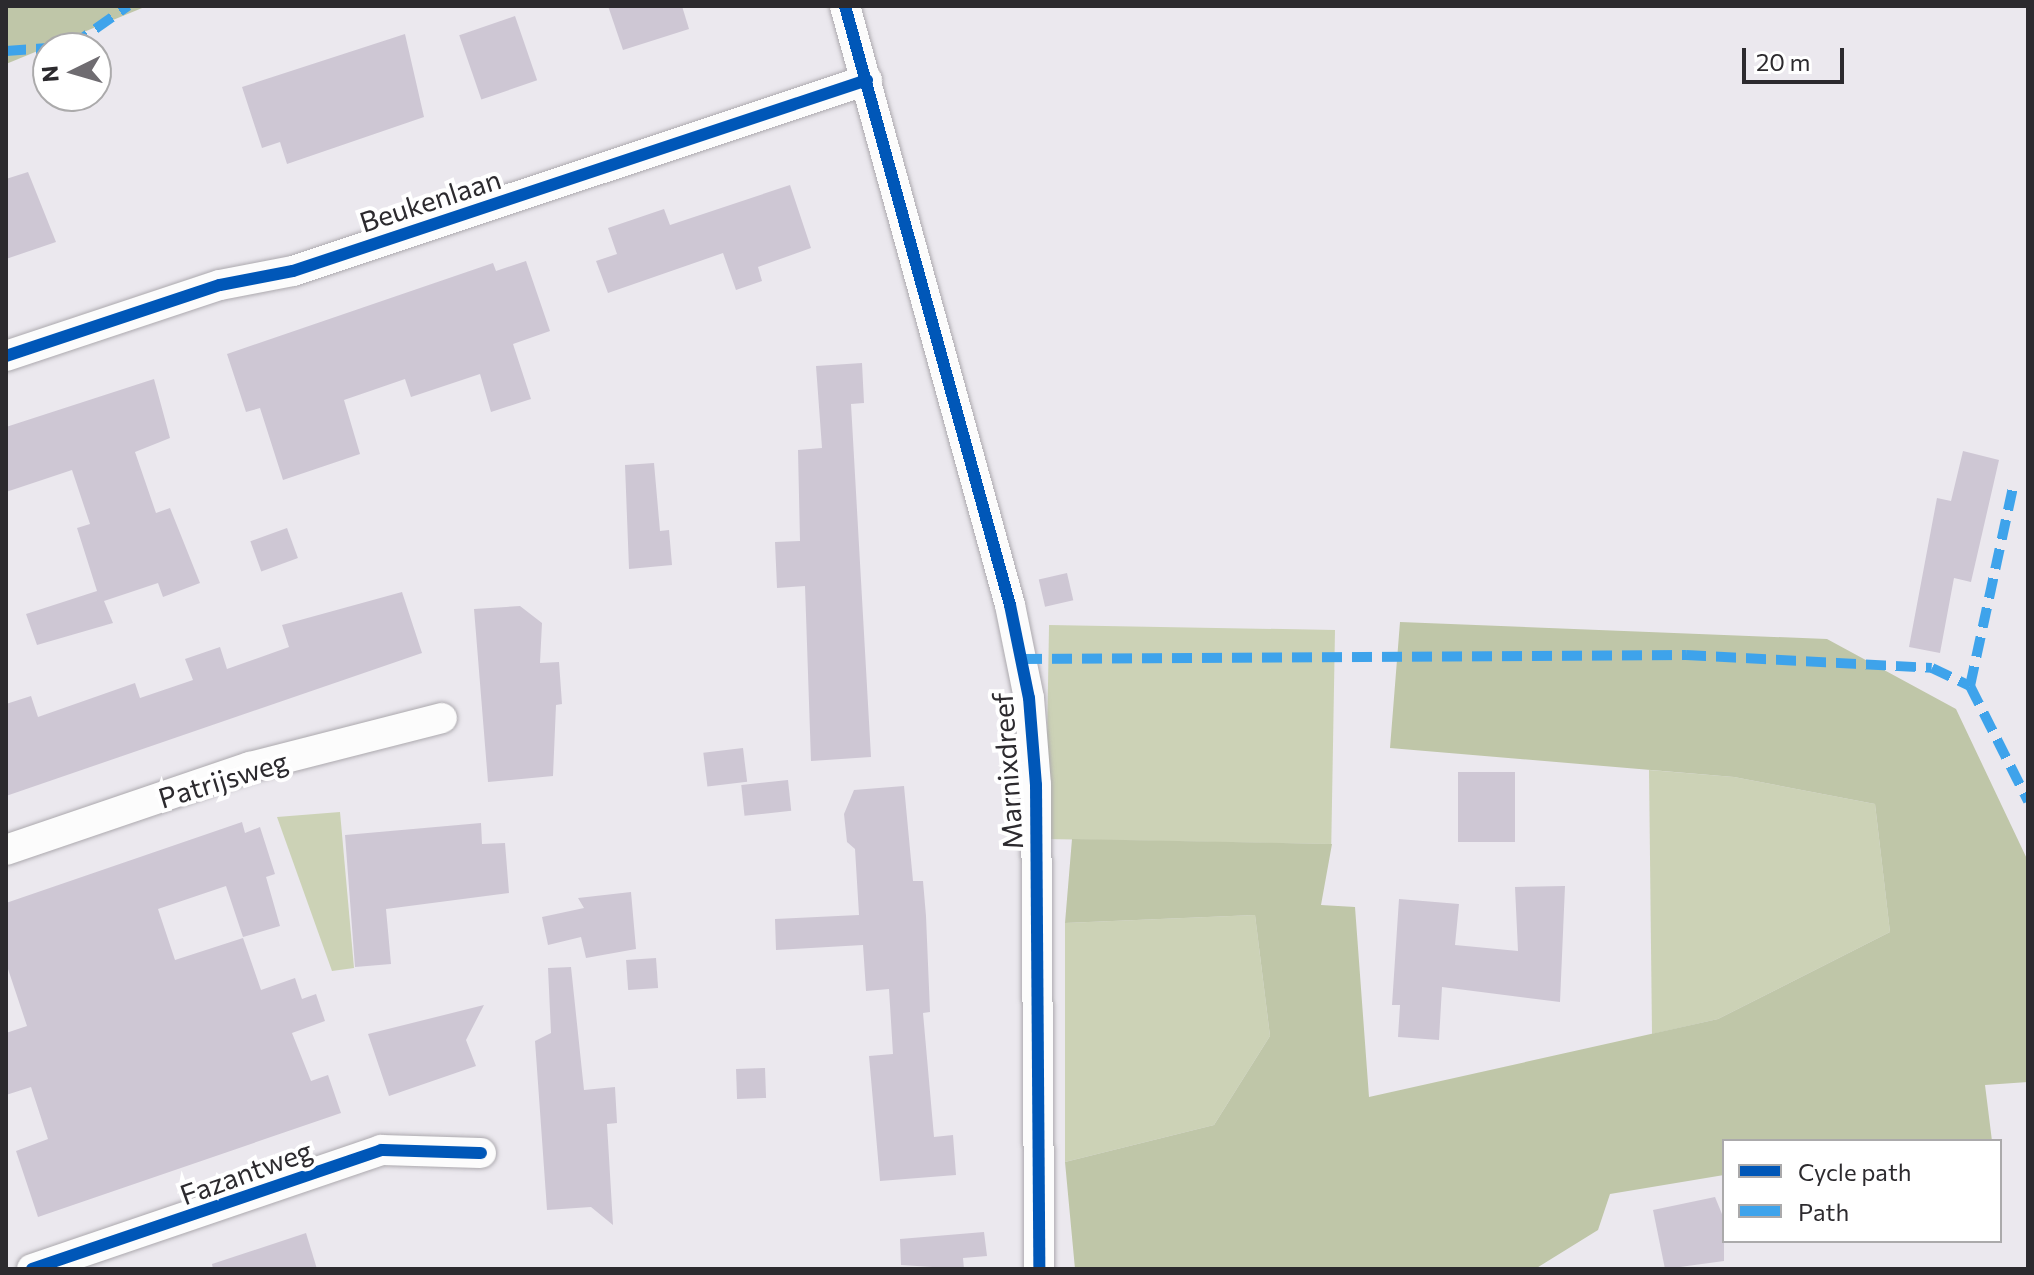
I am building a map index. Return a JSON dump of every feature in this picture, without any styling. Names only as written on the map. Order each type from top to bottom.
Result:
[{"type":"street","name":"Marnixdreef","points":[[845,6],[919,284],[1010,605],[1029,698],[1036,785],[1039,1269]]},
{"type":"street","name":"Beukenlaan","points":[[6,356],[220,285],[293,271],[867,80]]},
{"type":"street","name":"Patrijsweg","points":[[6,850],[250,767],[442,718]]},
{"type":"street","name":"Fazantweg","points":[[32,1269],[381,1150],[481,1153]]},
{"type":"green space","points":[[6,6],[147,6],[84,32],[32,32],[32,53],[6,64]]},
{"type":"green space","points":[[1400,622],[1827,639],[1956,709],[2028,861],[2028,1082],[1985,1085],[1992,1139],[1722,1139],[1722,1175],[1610,1194],[1598,1230],[1535,1269],[1075,1269],[1065,1162],[1214,1125],[1270,1036],[1255,915],[1065,923],[1072,839],[1332,844],[1321,905],[1355,907],[1369,1097],[1718,1019],[1890,932],[1875,804],[1734,777],[1390,748]]},
{"type":"green space","points":[[1049,625],[1335,630],[1331,844],[1045,839]]},
{"type":"green space","points":[[1649,770],[1734,777],[1875,804],[1890,932],[1718,1019],[1652,1034]]},
{"type":"green space","points":[[340,812],[354,968],[332,971],[277,817]]},
{"type":"green space","points":[[1255,915],[1270,1036],[1214,1125],[1065,1162],[1065,923]]},
{"type":"building","points":[[608,6],[682,6],[689,29],[623,50]]},
{"type":"building","points":[[515,16],[537,80],[481,100],[459,35]]},
{"type":"building","points":[[405,34],[424,117],[287,164],[280,142],[262,148],[242,87]]},
{"type":"building","points":[[28,172],[56,242],[6,259],[6,179]]},
{"type":"building","points":[[790,185],[811,248],[758,267],[762,281],[736,290],[723,253],[608,293],[596,261],[617,254],[608,228],[664,209],[670,225]]},
{"type":"building","points":[[526,261],[550,331],[513,344],[531,399],[491,412],[480,374],[411,397],[405,379],[344,400],[360,454],[283,480],[260,408],[246,412],[227,354],[493,263],[496,271]]},
{"type":"building","points":[[862,363],[864,403],[851,404],[871,757],[811,761],[805,586],[777,588],[775,542],[800,541],[798,450],[822,448],[816,366]]},
{"type":"building","points":[[154,379],[170,438],[135,452],[156,513],[170,508],[200,583],[163,597],[158,583],[104,601],[113,623],[37,645],[26,614],[97,591],[77,528],[90,524],[72,470],[6,492],[6,427]]},
{"type":"building","points":[[1963,451],[1999,460],[1971,582],[1954,578],[1940,653],[1909,647],[1937,498],[1951,501]]},
{"type":"building","points":[[654,463],[660,531],[669,530],[672,565],[629,569],[625,465]]},
{"type":"building","points":[[287,528],[298,558],[261,571],[250,541]]},
{"type":"building","points":[[1067,573],[1073,600],[1045,607],[1039,580]]},
{"type":"building","points":[[402,592],[422,653],[6,796],[6,704],[31,696],[38,717],[135,683],[140,698],[193,680],[185,659],[220,647],[227,669],[289,647],[282,625]]},
{"type":"building","points":[[520,606],[542,623],[540,663],[559,662],[562,704],[556,705],[553,776],[488,782],[474,609]]},
{"type":"building","points":[[743,748],[747,782],[707,787],[703,753]]},
{"type":"building","points":[[1458,772],[1515,772],[1515,842],[1458,842]]},
{"type":"building","points":[[788,780],[791,811],[744,816],[741,785]]},
{"type":"building","points":[[904,786],[913,881],[923,881],[926,916],[930,1012],[923,1013],[934,1137],[953,1135],[956,1175],[880,1181],[869,1056],[893,1054],[889,989],[866,991],[863,945],[776,950],[775,919],[859,915],[855,849],[847,842],[844,814],[854,790]]},
{"type":"building","points":[[242,822],[245,833],[260,827],[275,874],[266,877],[280,926],[243,937],[226,886],[158,909],[175,960],[243,938],[261,990],[295,978],[302,999],[316,994],[325,1021],[292,1033],[311,1081],[328,1075],[341,1113],[38,1217],[16,1151],[48,1139],[31,1087],[6,1095],[6,1033],[27,1026],[6,963],[6,903]]},
{"type":"building","points":[[481,823],[482,844],[505,843],[509,893],[386,909],[391,964],[355,967],[345,835]]},
{"type":"building","points":[[1565,886],[1560,1002],[1442,987],[1439,1040],[1398,1037],[1400,1005],[1392,1005],[1399,899],[1459,904],[1455,945],[1518,951],[1515,887]]},
{"type":"building","points":[[631,892],[636,949],[586,958],[581,937],[548,945],[542,917],[584,908],[578,898]]},
{"type":"building","points":[[656,958],[658,988],[628,990],[626,960]]},
{"type":"building","points":[[571,967],[584,1090],[615,1087],[617,1123],[607,1124],[613,1225],[591,1207],[547,1210],[535,1041],[551,1033],[548,968]]},
{"type":"building","points":[[484,1005],[466,1040],[476,1066],[389,1096],[368,1034]]},
{"type":"building","points":[[765,1068],[766,1098],[737,1099],[736,1069]]},
{"type":"building","points":[[1715,1197],[1722,1214],[1724,1261],[1665,1269],[1653,1210]]},
{"type":"building","points":[[984,1232],[987,1256],[963,1258],[964,1269],[901,1265],[900,1239]]},
{"type":"building","points":[[306,1233],[317,1269],[213,1269],[212,1264]]},
{"type":"marked path","points":[[91,32],[128,6]]},
{"type":"marked path","points":[[6,51],[32,49]]},
{"type":"marked path","points":[[1970,686],[2013,487]]},
{"type":"marked path","points":[[1022,659],[1686,655],[1932,668],[1970,686],[2028,801]]},
{"type":"cycle path","points":[[845,6],[1010,605],[1029,698],[1036,785],[1039,1269]]},
{"type":"cycle path","points":[[6,356],[220,285],[293,271],[867,80]]},
{"type":"cycle path","points":[[32,1269],[381,1150],[481,1153]]}]
